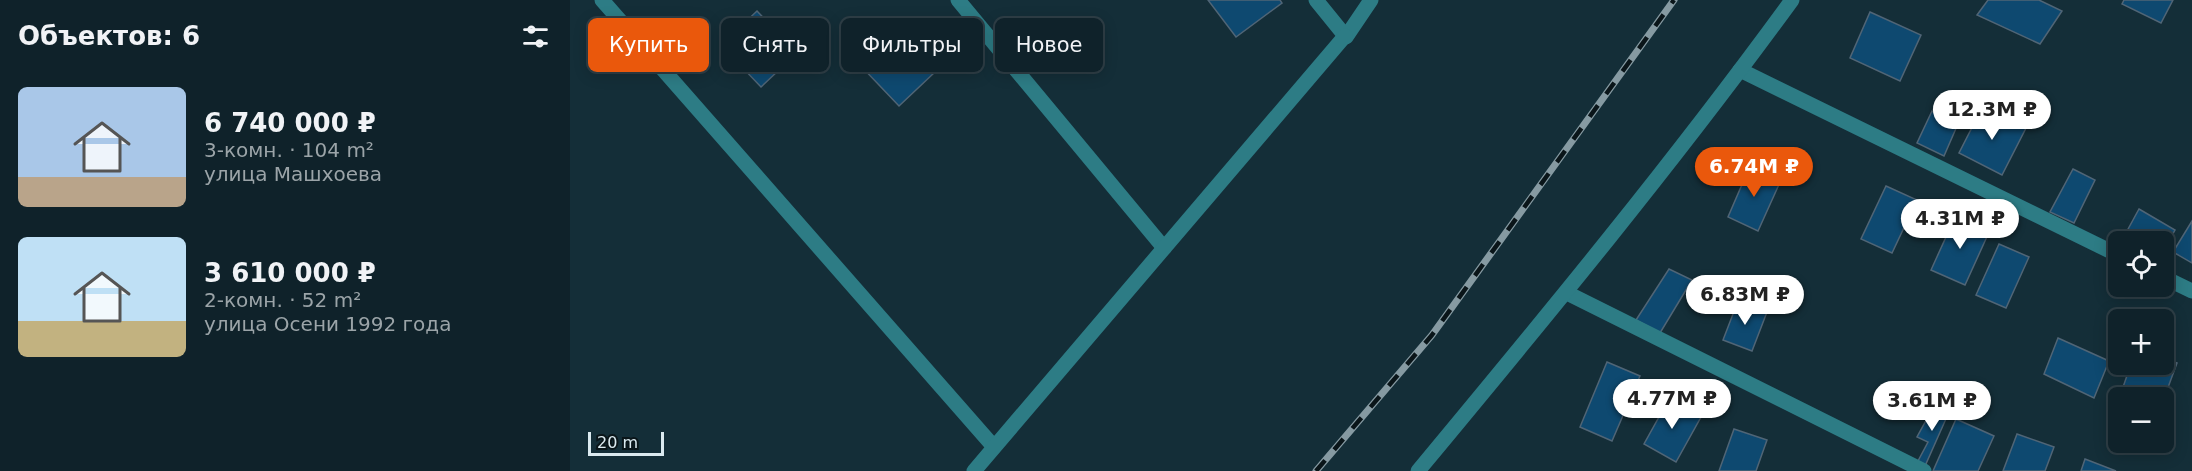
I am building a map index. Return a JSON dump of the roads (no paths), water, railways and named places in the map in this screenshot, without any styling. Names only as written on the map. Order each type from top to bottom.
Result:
[{"type":"street","points":[[602,0],[994,447]]},
{"type":"street","points":[[958,0],[1164,248]]},
{"type":"street","points":[[1316,0],[1345,36]]},
{"type":"street","points":[[974,471],[1345,36],[1371,0]]},
{"type":"street","points":[[1418,471],[1567,293],[1740,70],[1791,0]]},
{"type":"street","points":[[1740,70],[2108,250]]},
{"type":"street","points":[[2174,282],[2192,291]]},
{"type":"street","points":[[1567,293],[1924,471]]},
{"type":"railway","points":[[1316,471],[1432,335],[1674,0]]}]
